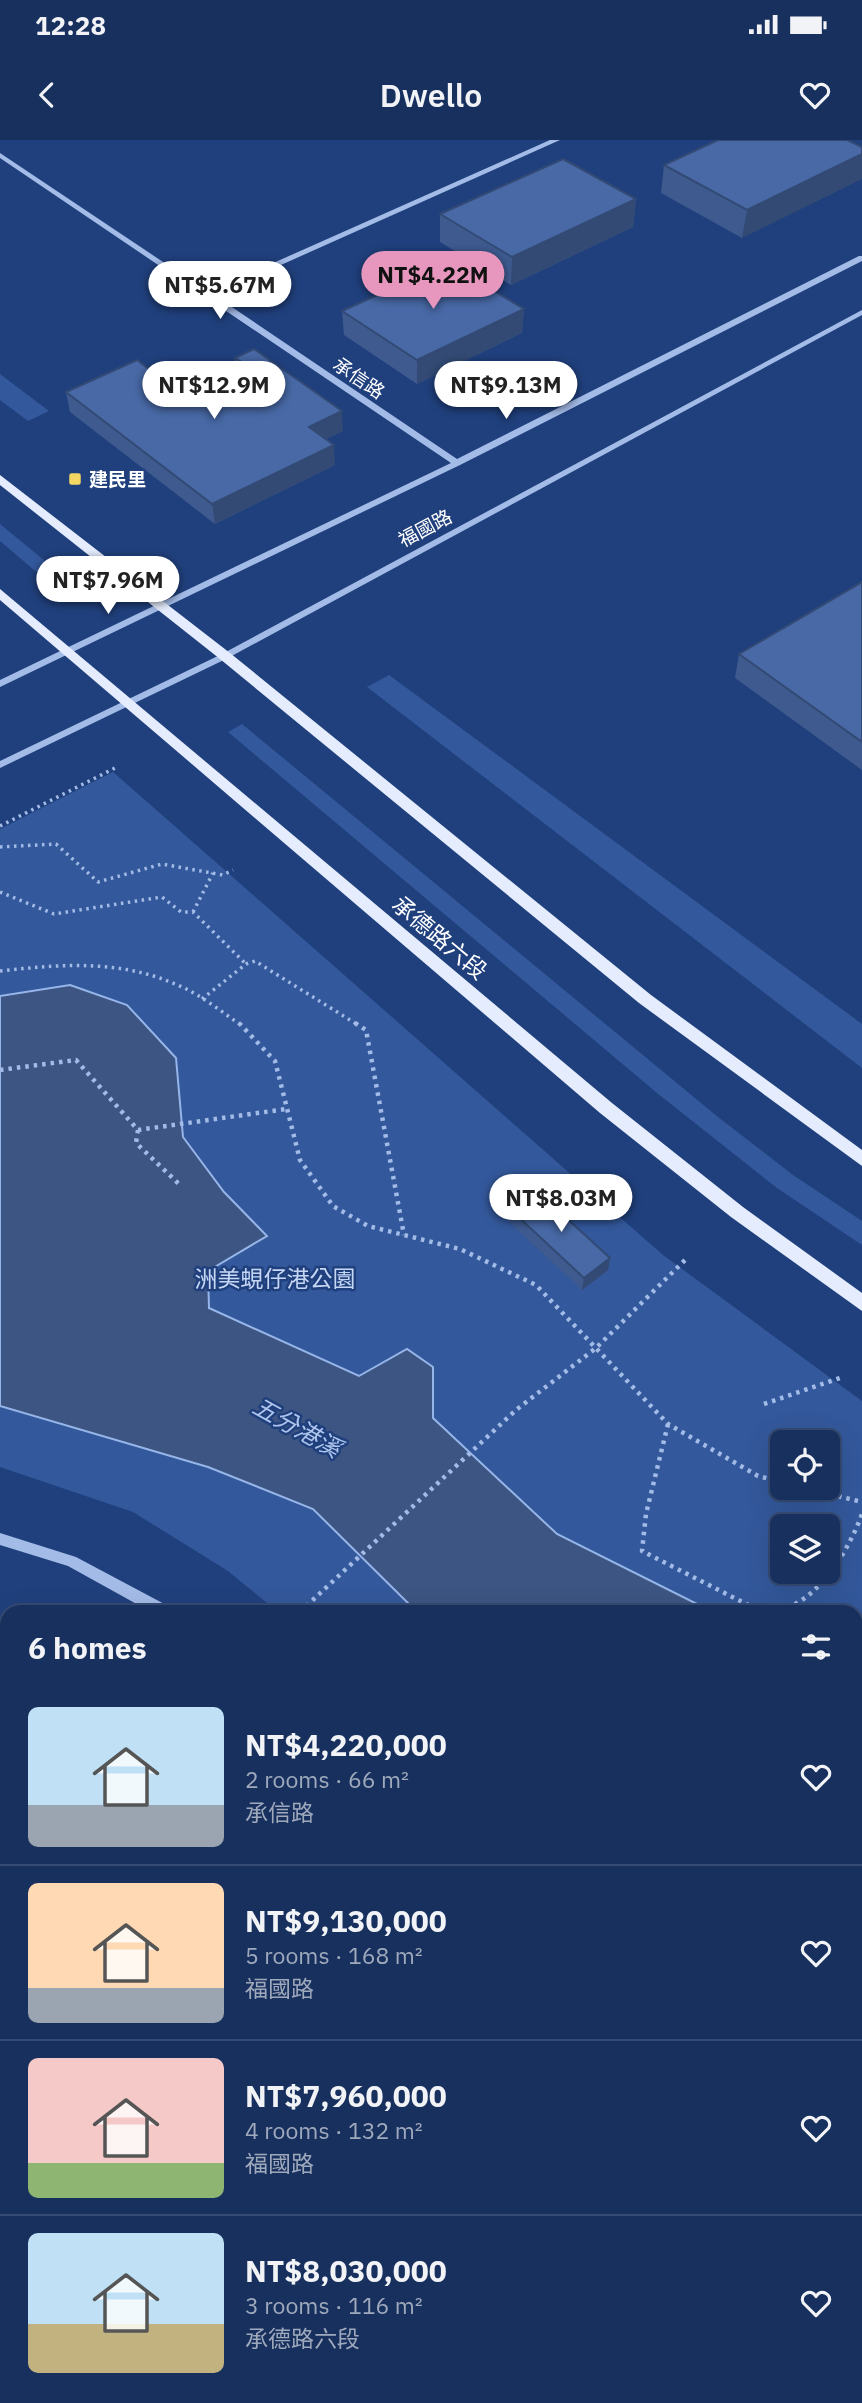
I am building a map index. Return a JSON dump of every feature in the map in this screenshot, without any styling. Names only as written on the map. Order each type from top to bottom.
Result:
[{"type":"main road","points":[[0,479],[225,656],[645,999],[862,1159]]},
{"type":"main road","name":"承德路六段","points":[[0,593],[606,1108],[737,1212],[862,1303]]},
{"type":"street","points":[[208,295],[555,140]]},
{"type":"street","name":"承信路","points":[[0,155],[457,463]]},
{"type":"street","name":"福國路","points":[[0,684],[457,463],[862,258]]},
{"type":"street","name":"福國路","points":[[0,765],[225,656],[862,312]]},
{"type":"street","points":[[0,1539],[71,1561],[152,1605]]},
{"type":"path","points":[[0,826],[115,768]]},
{"type":"path","points":[[0,847],[56,844],[98,882],[162,864],[223,875],[233,870]]},
{"type":"path","points":[[193,912],[213,873]]},
{"type":"path","points":[[0,892],[54,914],[162,897],[181,912],[193,912],[246,964]]},
{"type":"path","points":[[202,999],[246,964],[255,961],[366,1030],[404,1235]]},
{"type":"path","points":[[0,971],[72,964],[127,967],[183,987],[202,999],[241,1025],[275,1061],[300,1160],[333,1206],[368,1226],[460,1250],[536,1285],[668,1424],[758,1476],[770,1479]]},
{"type":"path","points":[[0,1070],[76,1060],[138,1130]]},
{"type":"path","points":[[138,1130],[286,1109]]},
{"type":"path","points":[[138,1130],[136,1143],[179,1184]]},
{"type":"path","points":[[307,1605],[516,1410],[596,1348],[685,1260]]},
{"type":"path","points":[[764,1404],[840,1378]]},
{"type":"path","points":[[668,1424],[646,1514],[642,1551],[748,1605]]},
{"type":"path","points":[[840,1497],[862,1502]]},
{"type":"path","points":[[793,1605],[819,1584],[857,1532],[862,1514]]},
{"type":"green space","points":[[0,374],[49,411],[28,421],[0,400]]},
{"type":"green space","points":[[0,524],[61,574],[47,581],[0,541]]},
{"type":"green space","points":[[389,675],[862,1024],[862,1068],[367,687]]},
{"type":"green space","points":[[242,724],[718,1117],[793,1175],[862,1221],[862,1245],[777,1188],[657,1093],[228,732]]},
{"type":"green space","name":"洲美蜆仔港公園","points":[[113,772],[663,1255],[862,1401],[862,1605],[269,1605],[228,1571],[133,1512],[0,1467],[0,829]]},
{"type":"water","name":"五分港溪","points":[[70,985],[127,1005],[176,1058],[183,1137],[224,1192],[267,1236],[208,1271],[209,1308],[359,1376],[407,1349],[433,1367],[433,1418],[557,1534],[699,1605],[410,1605],[313,1509],[208,1467],[0,1406],[0,996]]},
{"type":"building","points":[[718,140],[847,140],[862,147],[862,154],[747,210],[664,165]]},
{"type":"building","points":[[563,159],[636,199],[512,257],[440,214]]},
{"type":"building","points":[[448,263],[524,309],[417,360],[342,311]]},
{"type":"building","points":[[254,349],[342,411],[309,427],[334,445],[212,504],[66,392],[137,360],[177,390],[240,361],[235,358]]},
{"type":"building","points":[[862,582],[862,742],[739,654]]},
{"type":"building","points":[[537,1191],[610,1258],[584,1278],[511,1210]]},
{"type":"place","name":"建民里","points":[[75,479]]}]
